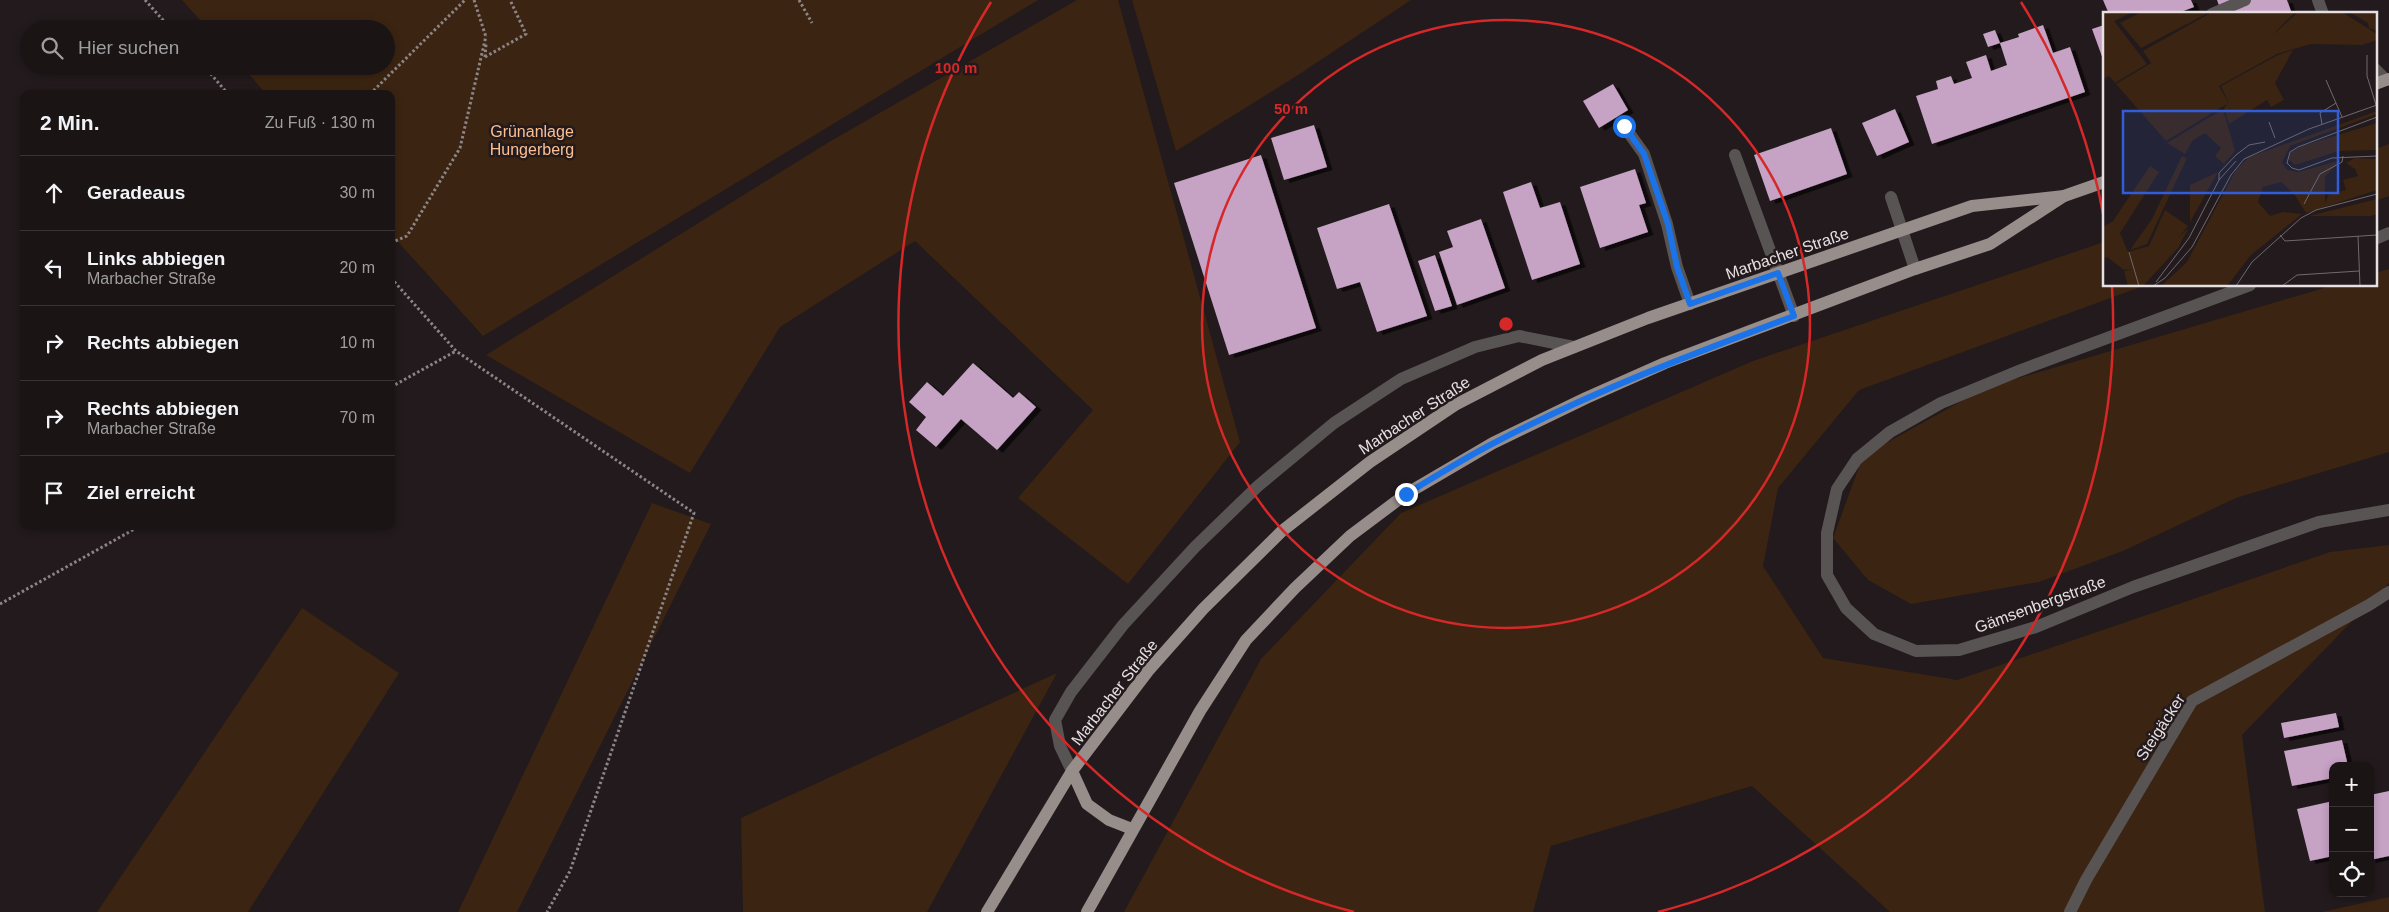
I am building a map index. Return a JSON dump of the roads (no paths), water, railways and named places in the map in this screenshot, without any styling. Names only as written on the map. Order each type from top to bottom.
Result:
[{"type":"main road","name":"Marbacher Straße","points":[[987,912],[1072,771],[1148,671],[1203,609],[1282,531],[1370,462],[1456,404],[1542,360],[1574,347],[1690,304],[1972,206],[2064,196],[2103,182]]},
{"type":"main road","name":"Marbacher Straße","points":[[1087,912],[1200,710],[1246,640],[1295,588],[1350,536],[1406,494],[1493,443],[1665,363],[1915,269],[1990,244],[2064,196]]},
{"type":"main road","points":[[1072,771],[1087,804],[1109,820],[1132,829]]},
{"type":"street","points":[[2217,12],[2245,0]]},
{"type":"street","points":[[2318,0],[2322,12]]},
{"type":"street","points":[[2376,70],[2384,81]]},
{"type":"street","points":[[1624,126],[1644,154],[1668,224],[1677,267],[1690,304]]},
{"type":"street","points":[[1735,155],[1794,316]]},
{"type":"street","points":[[1892,197],[1915,269]]},
{"type":"street","points":[[2376,238],[2389,233]]},
{"type":"street","name":"Gämsenbergstraße","points":[[2247,286],[2021,370],[1941,403],[1890,432],[1857,459],[1837,489],[1827,533],[1827,575],[1846,608],[1874,634],[1916,651],[1959,650],[2036,627],[2133,587],[2319,522],[2389,510]]},
{"type":"street","points":[[1072,771],[1060,746],[1055,720],[1071,692],[1123,625],[1195,547],[1258,486],[1334,423],[1401,379],[1475,347],[1519,336],[1574,347]]},
{"type":"street","name":"Steigäcker","points":[[2070,912],[2086,880],[2192,701],[2369,605],[2389,592]]},
{"type":"park label","name":"Grünanlage Hungerberg","points":[[532,140]]}]
